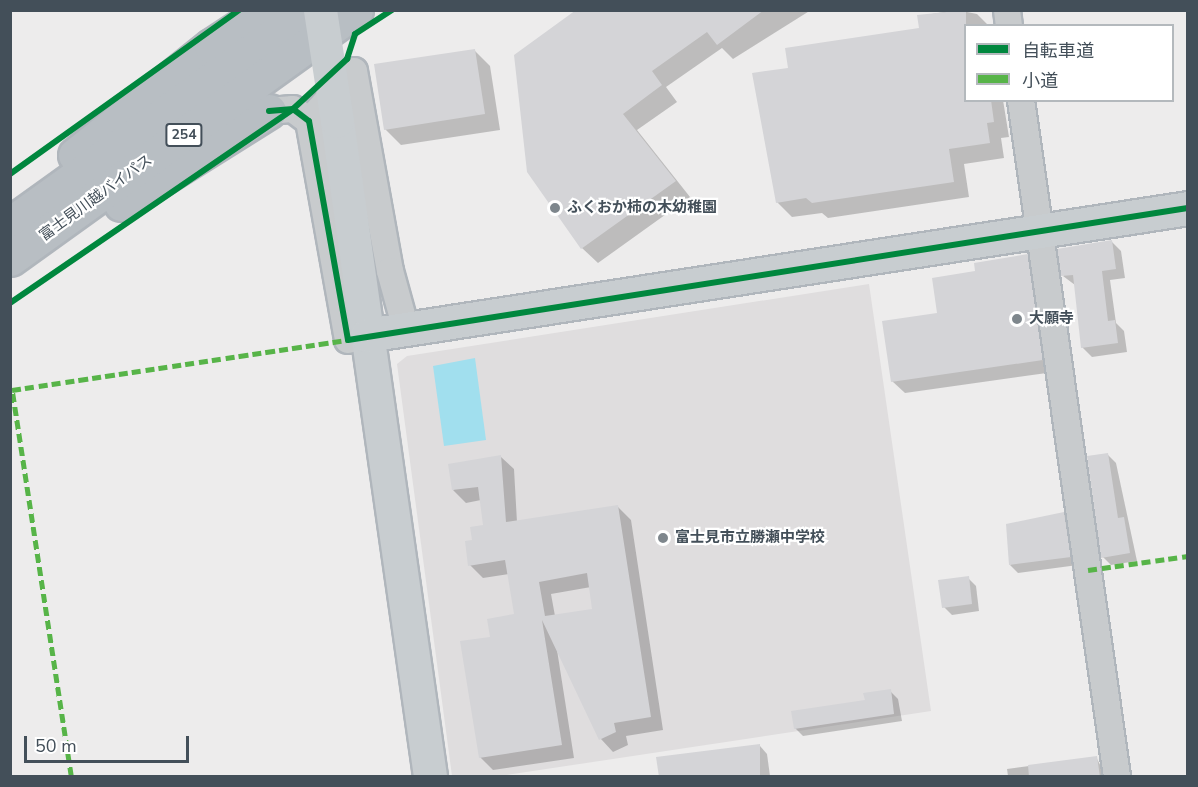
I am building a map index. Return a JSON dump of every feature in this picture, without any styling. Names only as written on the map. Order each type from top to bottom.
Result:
[{"type":"highway","points":[[10,216],[110,125],[266,10]]},
{"type":"highway","name":"富士見川越バイパス","points":[[10,224],[308,10]]},
{"type":"highway","name":"富士見川越バイパス","points":[[10,259],[356,10]]},
{"type":"highway","name":"254","points":[[10,265],[72,234],[269,111]]},
{"type":"street","points":[[320,10],[354,244],[357,338]]},
{"type":"street","points":[[309,121],[354,71],[390,271],[406,329]]},
{"type":"street","points":[[1021,102],[1042,230],[1117,777]]},
{"type":"street","points":[[269,111],[293,109],[309,121],[357,338],[430,777]]},
{"type":"street","points":[[357,338],[1188,208]]},
{"type":"shaded area","name":"富士見市立勝瀬中学校","points":[[869,284],[931,711],[500,776],[452,776],[397,364],[407,356]]},
{"type":"water","points":[[475,358],[486,440],[444,446],[433,366]]},
{"type":"building","points":[[576,10],[764,10],[717,45],[707,32],[652,71],[662,85],[623,114],[676,181],[581,249],[527,172],[514,55]]},
{"type":"building","points":[[966,10],[964,102],[991,102],[994,122],[987,123],[990,143],[949,149],[954,182],[812,203],[806,198],[776,203],[752,73],[788,68],[785,48],[919,28],[917,15]]},
{"type":"building","points":[[475,49],[485,114],[384,130],[374,64]]},
{"type":"building","points":[[1112,240],[1116,269],[1102,271],[1108,321],[1115,320],[1118,343],[1081,348],[1073,275],[1061,276],[1057,249]]},
{"type":"building","points":[[1028,254],[1043,360],[891,382],[882,321],[937,313],[932,278],[975,271],[974,263]]},
{"type":"building","points":[[1108,453],[1118,518],[1124,517],[1130,553],[1101,558],[1087,456]]},
{"type":"building","points":[[501,455],[506,522],[618,505],[651,717],[614,723],[616,732],[599,740],[542,620],[562,745],[479,758],[460,641],[490,637],[487,619],[514,614],[505,560],[468,566],[465,541],[472,540],[470,527],[483,525],[478,487],[452,490],[448,464]],"holes":[[[587,573],[592,609],[545,616],[539,582]]]},
{"type":"building","points":[[1064,512],[1071,557],[1009,565],[1006,524]]},
{"type":"building","points":[[969,576],[972,604],[942,608],[938,580]]},
{"type":"building","points":[[891,689],[894,714],[794,729],[791,711],[865,700],[863,693]]},
{"type":"building","points":[[760,744],[760,777],[659,777],[656,757]]},
{"type":"building","points":[[1097,756],[1100,777],[1029,777],[1028,765]]},
{"type":"marked path","points":[[71,776],[12,390],[348,340]]},
{"type":"marked path","points":[[1088,570],[1188,556]]},
{"type":"cycle path","points":[[10,174],[239,10]]},
{"type":"cycle path","points":[[10,303],[293,109],[347,59],[355,34],[392,10]]},
{"type":"cycle path","points":[[269,111],[293,109],[309,121],[348,340],[1188,208]]},
{"type":"place","name":"ふくおか柿の木幼稚園","points":[[555,208]]},
{"type":"place","name":"大願寺","points":[[1017,319]]},
{"type":"place","name":"富士見市立勝瀬中学校","points":[[663,538]]}]
